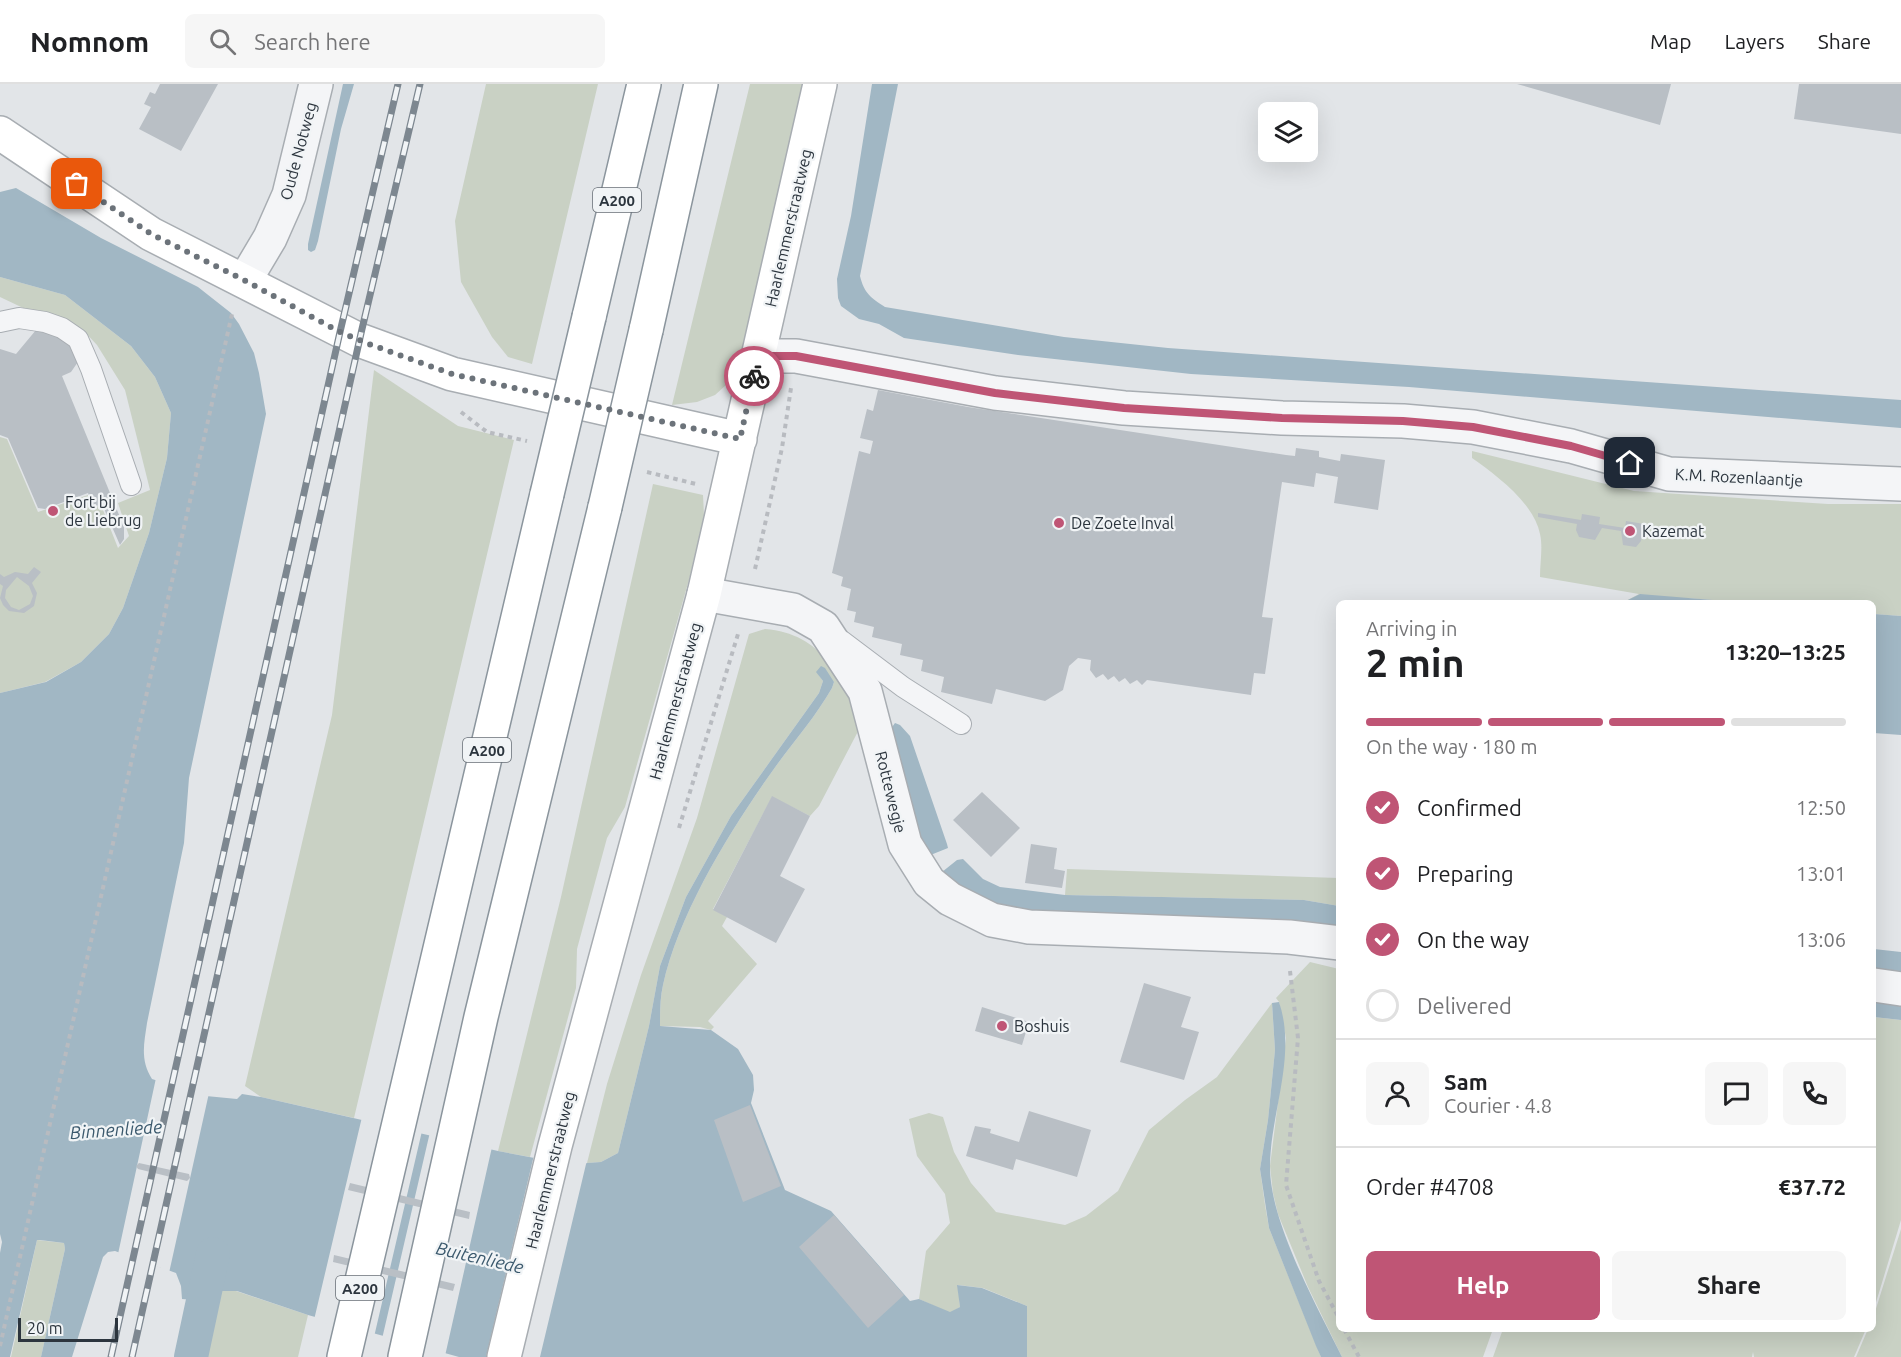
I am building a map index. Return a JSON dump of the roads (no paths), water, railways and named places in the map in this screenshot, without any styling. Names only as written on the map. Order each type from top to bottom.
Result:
[{"type":"main road","name":"A200","points":[[344,1357],[644,84]]},
{"type":"main road","points":[[405,1357],[481,1017],[605,507],[701,84]]},
{"type":"main road","name":"Haarlemmerstraatweg","points":[[504,1357],[555,1146],[704,594],[820,84]]},
{"type":"main road","points":[[1,135],[240,291],[452,374],[740,439]]},
{"type":"street","name":"Oude Notweg","points":[[240,291],[270,238],[289,195],[316,84]]},
{"type":"street","name":"K.M. Rozenlaantje","points":[[759,356],[796,356],[995,393],[1124,408],[1282,418],[1403,421],[1473,427],[1571,446],[1669,474],[1901,484]]},
{"type":"street","name":"Rottewegje","points":[[704,594],[793,610],[823,627],[865,691],[905,844],[929,882],[950,899],[992,920],[1029,927],[1289,937],[1336,943]]},
{"type":"street","points":[[1876,985],[1901,989]]},
{"type":"lane","points":[[0,322],[20,318],[45,322],[62,328],[78,339],[92,369],[131,485]]},
{"type":"lane","points":[[823,627],[903,687],[961,724]]},
{"type":"water","points":[[343,84],[354,84],[341,129],[318,241],[315,250],[311,252],[308,250],[308,244]]},
{"type":"water","points":[[872,84],[898,84],[860,276],[869,294],[885,307],[1064,337],[1168,348],[1901,400],[1901,428],[1409,387],[1191,374],[1018,355],[904,338],[879,324],[859,319],[841,306],[838,298],[837,279],[851,216]]},
{"type":"water","points":[[16,188],[101,238],[198,287],[231,313],[254,353],[266,414],[189,778],[184,843],[147,1023],[144,1058],[152,1079],[206,1096],[237,1099],[242,1094],[261,1097],[498,1151],[577,1166],[601,1162],[618,1153],[649,1026],[660,966],[686,897],[731,816],[819,693],[823,681],[816,672],[821,666],[825,668],[834,682],[832,688],[725,843],[681,929],[663,985],[660,1026],[711,1030],[738,1049],[753,1075],[754,1090],[751,1103],[785,1190],[831,1211],[910,1301],[919,1299],[950,1312],[960,1307],[957,1285],[982,1288],[1027,1306],[1027,1357],[459,1357],[308,1315],[237,1291],[222,1291],[218,1302],[182,1299],[181,1286],[176,1273],[115,1251],[108,1252],[103,1257],[72,1357],[41,1357],[65,1249],[64,1243],[37,1240],[10,1357],[0,1357],[0,1253],[2,1242],[0,1234],[0,693],[46,682],[81,662],[109,634],[123,608],[149,533],[167,458],[171,413],[155,377],[131,346],[65,295],[0,277],[0,192]]},
{"type":"water","points":[[1640,594],[1713,600],[1628,600]]},
{"type":"water","points":[[1876,614],[1901,616],[1901,735],[1876,733]]},
{"type":"water","points":[[895,723],[910,736],[948,848],[928,856],[918,838],[890,730]]},
{"type":"water","points":[[963,859],[983,879],[1000,887],[1065,895],[1304,900],[1336,905],[1336,931],[1085,918],[979,904],[942,872],[957,860]]},
{"type":"water","points":[[1876,949],[1901,952],[1901,972],[1876,970]]},
{"type":"water","points":[[1279,1002],[1284,1022],[1285,1042],[1282,1083],[1271,1145],[1272,1187],[1277,1211],[1296,1263],[1342,1357],[1321,1357],[1269,1228],[1260,1169],[1268,1120],[1275,1050],[1272,1003]]},
{"type":"water","points":[[1876,1002],[1901,1006],[1901,1020],[1876,1017]]},
{"type":"waterway","points":[[191,1357],[213,1254]]},
{"type":"railway","points":[[111,1357],[340,332],[398,84]]},
{"type":"railway","points":[[132,1357],[362,329],[420,84]]},
{"type":"place","name":"Fort bij de Liebrug","points":[[53,511]]},
{"type":"place","name":"De Zoete Inval","points":[[1059,523]]},
{"type":"place","name":"Kazemat","points":[[1630,531]]},
{"type":"place","name":"Boshuis","points":[[1002,1026]]},
{"type":"water label","name":"Binnenliede","points":[[116,1129]]},
{"type":"water label","name":"Buitenliede","points":[[480,1257]]}]
